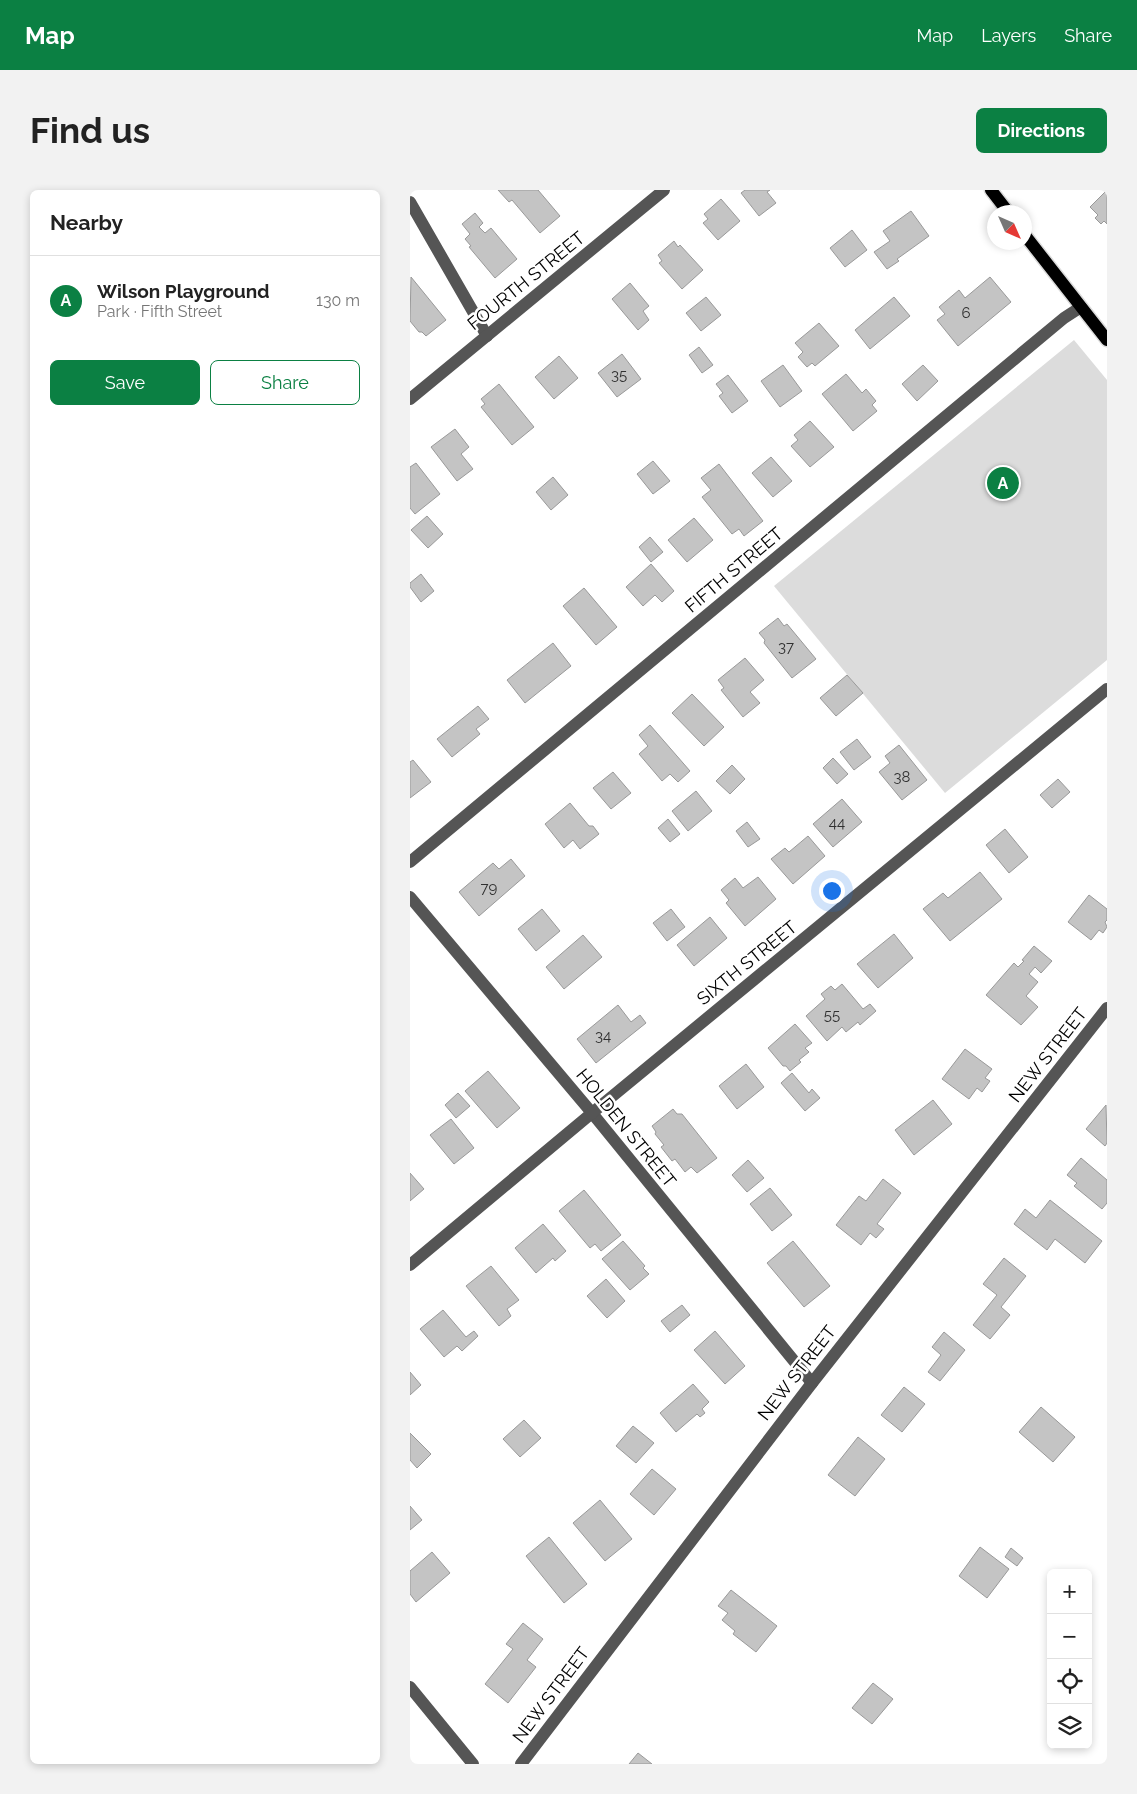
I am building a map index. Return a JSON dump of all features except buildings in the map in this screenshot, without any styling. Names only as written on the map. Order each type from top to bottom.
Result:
[{"type":"main road","points":[[991,190],[1003,205]]},
{"type":"main road","points":[[1032,244],[1107,340]]},
{"type":"street","name":"FOURTH STREET","points":[[410,399],[664,190]]},
{"type":"street","points":[[410,202],[487,336]]},
{"type":"street","name":"FIFTH STREET","points":[[410,862],[1064,318],[1081,307]]},
{"type":"street","name":"SIXTH STREET","points":[[410,1265],[1107,689]]},
{"type":"street","name":"HOLDEN STREET","points":[[410,897],[592,1113],[812,1383]]},
{"type":"street","name":"NEW STREET","points":[[521,1764],[812,1383],[1107,1008]]},
{"type":"street","points":[[410,1687],[473,1764]]},
{"type":"shaded area","points":[[1074,340],[1107,380],[1107,660],[945,793],[774,586]]},
{"type":"place","name":"Wilson Playground","points":[[1003,483]]}]
